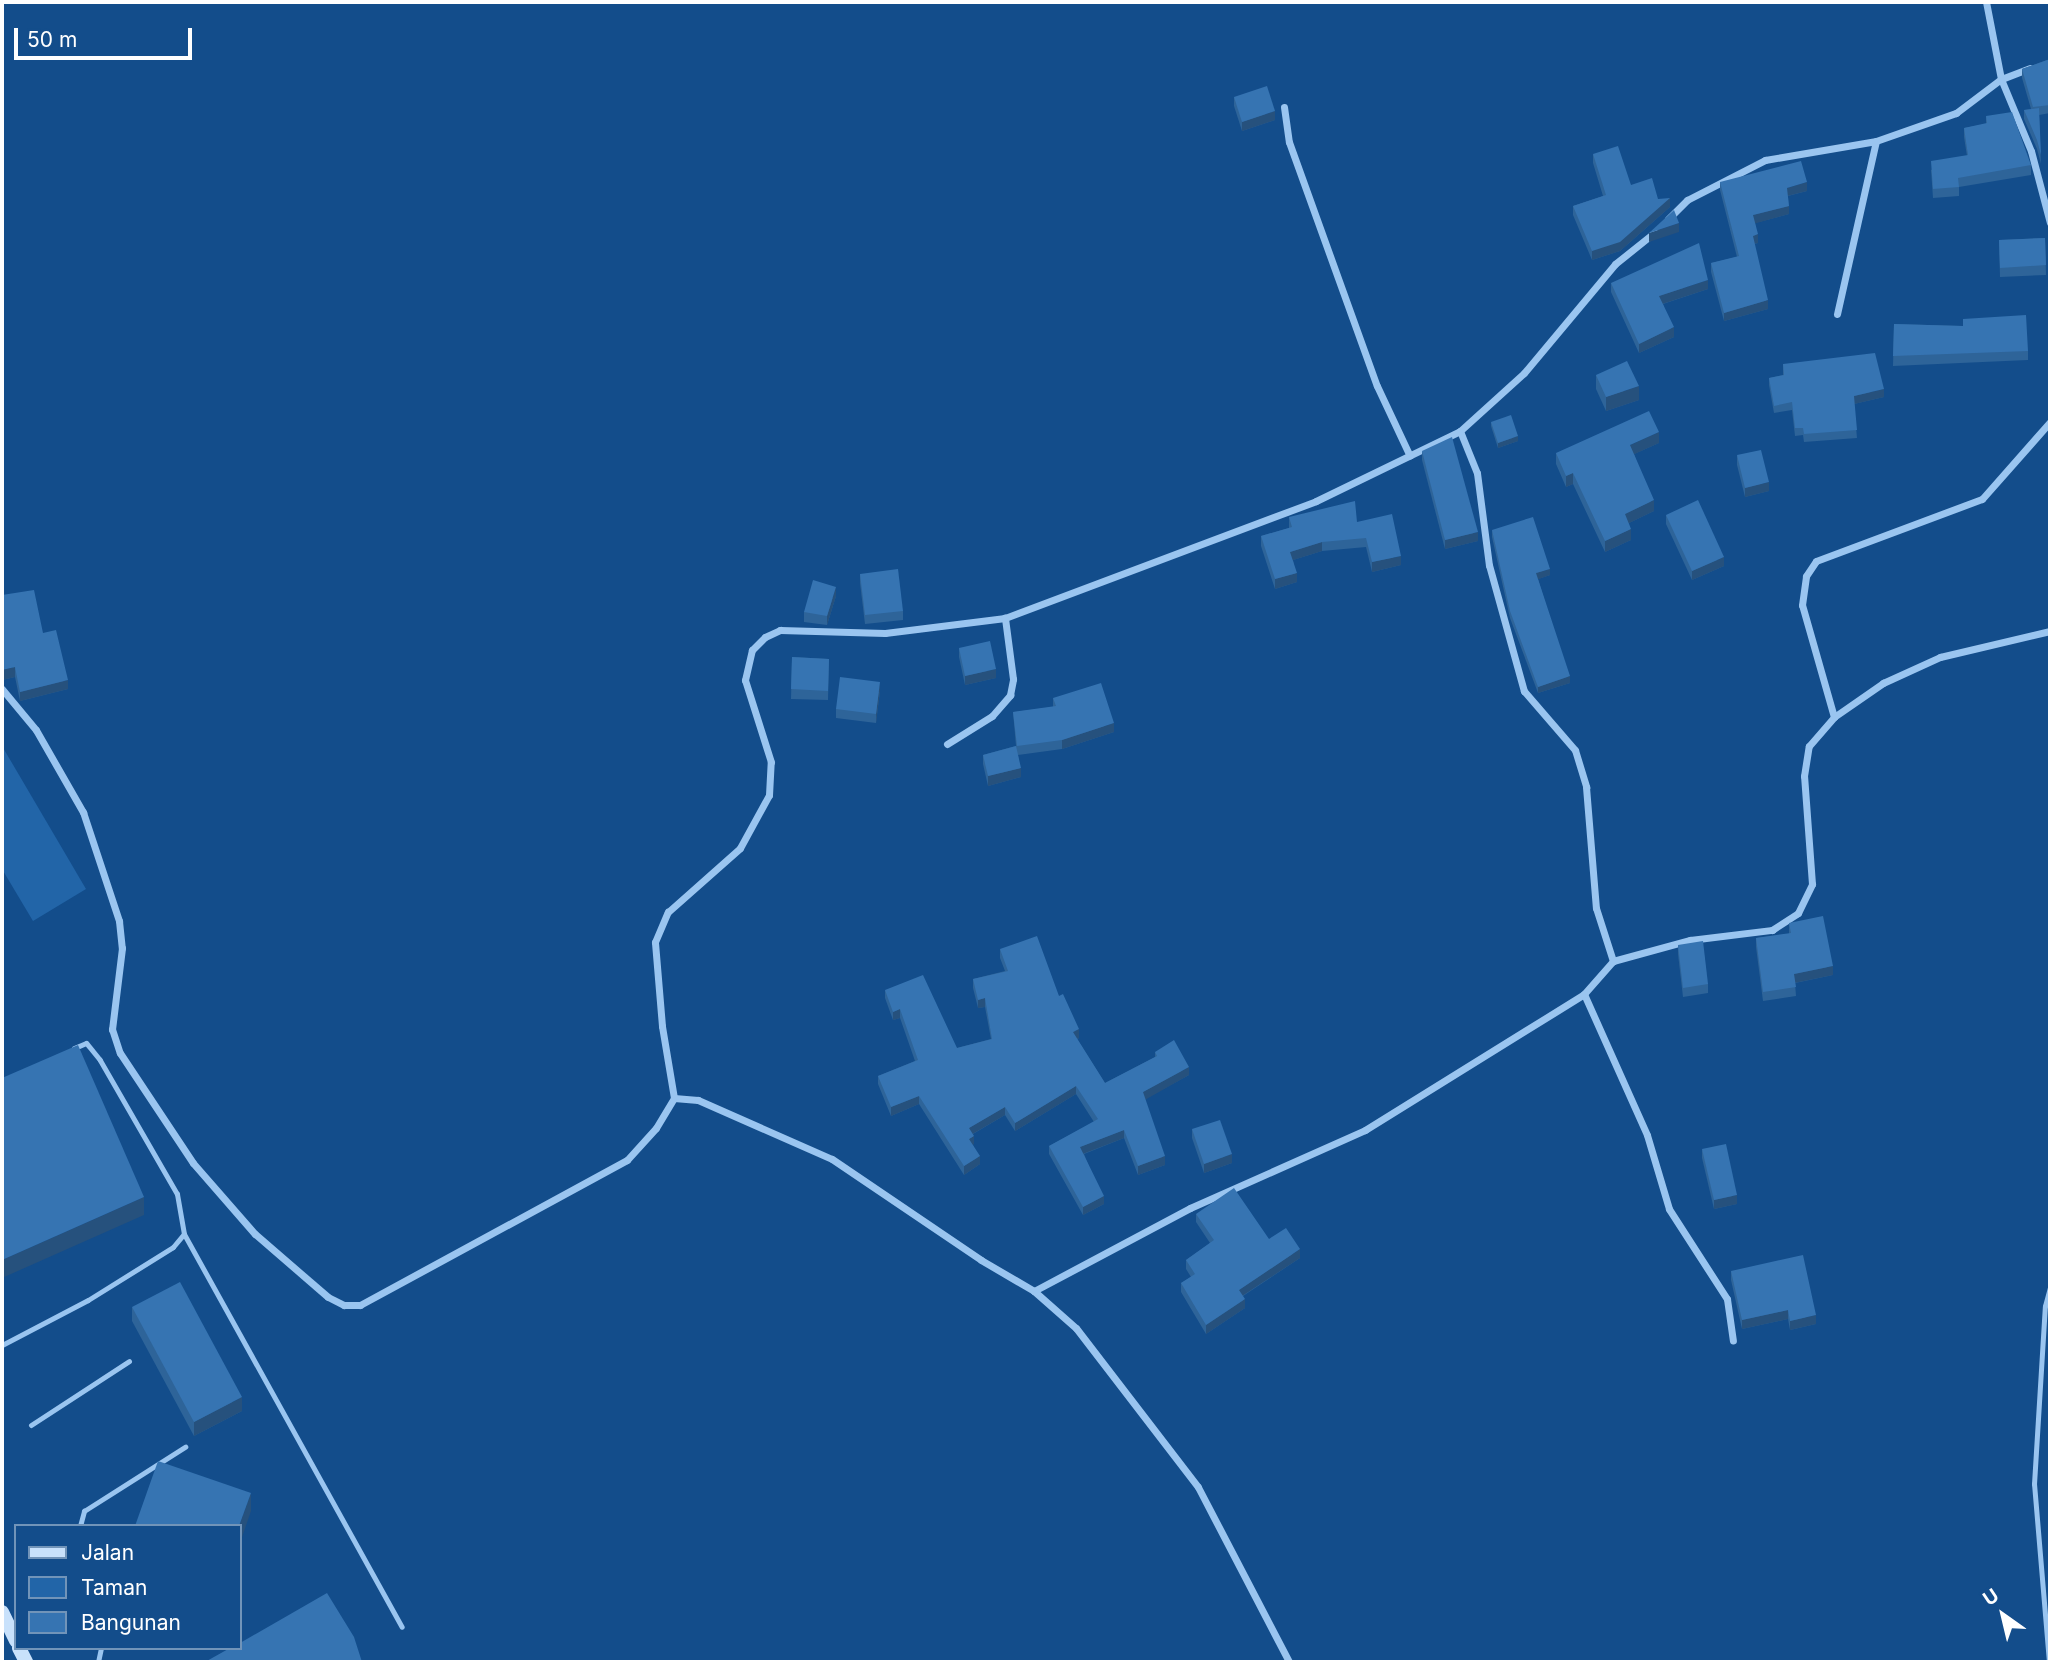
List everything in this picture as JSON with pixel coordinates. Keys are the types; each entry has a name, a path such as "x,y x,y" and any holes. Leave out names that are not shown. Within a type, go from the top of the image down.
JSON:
{"main road":[{"path":"2,1612 14,1637"}],"street":[{"path":"1986,2 2001,79 2031,151 2050,223"},
{"path":"2,689 36,730 83,812 119,921 122,948 112,1029 120,1053 193,1163 255,1234 328,1297 344,1305 360,1305 627,1160 642,1147 674,1098 662,1026 655,942 668,912 740,848 769,795 771,762 744,680 752,650 765,637 780,630 885,633 1005,618 1316,501 1460,430 1524,373 1615,264 1687,200 1765,160 1875,141 1956,113 2001,79 2038,65"},
{"path":"1284,107 1289,142 1377,386 1410,456"},
{"path":"1837,314 1875,141"},
{"path":"1834,717 1802,605 1806,576 1816,561 1982,499 2050,422"},
{"path":"1460,430 1477,472 1489,565 1524,691 1575,751 1586,786 1596,908 1614,961"},
{"path":"947,744 992,716 1010,695 1013,679 1005,618"},
{"path":"1034,1291 1190,1208 1364,1130 1584,994 1614,961 1689,940 1772,930 1798,914 1812,884 1804,776 1809,746 1834,717 1884,683 1940,657 2050,631"},
{"path":"1584,994 1647,1135 1668,1209 1727,1300 1733,1341"},
{"path":"674,1098 698,1100 832,1160 981,1260 1034,1291 1076,1328 1198,1487 1289,1662"}],"lane":[{"path":"62,1054 86,1043 100,1060 177,1194 184,1234 402,1627"},
{"path":"2,1345 88,1300 173,1247 184,1234"},
{"path":"2049,1662 2034,1484 2045,1306 2050,1287"},
{"path":"31,1425 129,1361"},
{"path":"81,1524 84,1511 185,1447"}],"green space":[{"path":"2,746 86,889 33,921 2,869"}],"building":[{"path":"2050,59 2050,105 2033,107 2022,69"},
{"path":"1267,86 1275,111 1242,122 1234,97"},
{"path":"2039,108 2041,155 2024,110"},
{"path":"2012,112 2031,165 1958,178 1959,187 1933,189 1931,161 1968,155 1964,128 1987,123 1986,116"},
{"path":"1618,146 1631,185 1652,178 1658,199 1670,198 1620,242 1592,251 1573,206 1606,195 1593,154"},
{"path":"1801,161 1807,182 1787,188 1789,206 1753,215 1758,234 1753,236 1768,300 1724,313 1711,263 1739,256 1720,182"},
{"path":"1674,210 1679,223 1649,233"},
{"path":"2045,238 2046,265 2000,268 1999,240"},
{"path":"1699,243 1708,280 1659,296 1674,327 1639,344 1611,283"},
{"path":"2026,315 2028,351 1893,356 1894,324 1963,326 1963,319"},
{"path":"1875,353 1884,389 1854,396 1857,430 1804,434 1803,428 1795,428 1792,402 1774,406 1769,378 1784,375 1783,364"},
{"path":"1627,361 1639,386 1606,397 1596,375"},
{"path":"1649,411 1659,432 1630,445 1654,500 1625,514 1631,529 1605,541 1573,473 1566,476 1556,453"},
{"path":"1511,415 1518,436 1498,443 1491,422"},
{"path":"1452,437 1478,532 1445,540 1422,451"},
{"path":"1761,450 1769,482 1745,488 1737,455"},
{"path":"1698,500 1724,557 1692,571 1666,515"},
{"path":"1355,501 1357,522 1392,514 1401,556 1372,562 1366,538 1322,542 1290,552 1297,573 1275,579 1261,536 1292,527 1289,517"},
{"path":"1533,517 1550,569 1536,573 1570,676 1538,687 1510,611 1492,530"},
{"path":"898,569 903,611 865,615 860,574"},
{"path":"813,580 836,587 827,616 804,612"},
{"path":"34,590 43,633 56,630 68,680 20,692 15,667 2,670 2,595"},
{"path":"990,641 996,669 965,676 959,648"},
{"path":"792,657 829,659 828,691 791,689"},
{"path":"840,677 880,682 876,714 836,709"},
{"path":"1101,683 1114,723 1062,740 1017,746 1013,712 1056,706 1053,698"},
{"path":"1016,746 1021,768 988,776 983,755"},
{"path":"1823,916 1833,966 1794,974 1796,987 1763,992 1756,938 1791,933 1789,923"},
{"path":"1037,936 1059,996 1063,994 1079,1029 1073,1032 1105,1083 1157,1056 1155,1052 1174,1040 1189,1067 1143,1092 1165,1156 1138,1166 1124,1130 1080,1147 1104,1196 1083,1207 1049,1146 1098,1119 1076,1086 1015,1123 1005,1107 969,1128 974,1136 969,1139 980,1156 964,1166 919,1096 891,1107 878,1076 918,1060 900,1009 893,1012 885,990 923,975 957,1048 992,1039 985,998 978,1000 973,979 1008,971 1000,949"},
{"path":"1703,941 1708,984 1683,988 1678,945"},
{"path":"78,1045 144,1197 2,1260 2,1078"},
{"path":"1220,1120 1232,1154 1204,1164 1192,1129"},
{"path":"1726,1144 1737,1195 1714,1200 1702,1149"},
{"path":"1234,1188 1269,1239 1286,1228 1300,1249 1239,1290 1245,1299 1206,1325 1181,1283 1195,1274 1186,1260 1214,1240 1196,1214"},
{"path":"1803,1255 1816,1315 1790,1321 1788,1310 1742,1320 1731,1271"},
{"path":"180,1282 242,1397 194,1422 132,1307"},
{"path":"158,1461 251,1493 240,1524 136,1524"},
{"path":"327,1593 354,1637 362,1662 205,1662 226,1650 242,1650 242,1642"}]}
